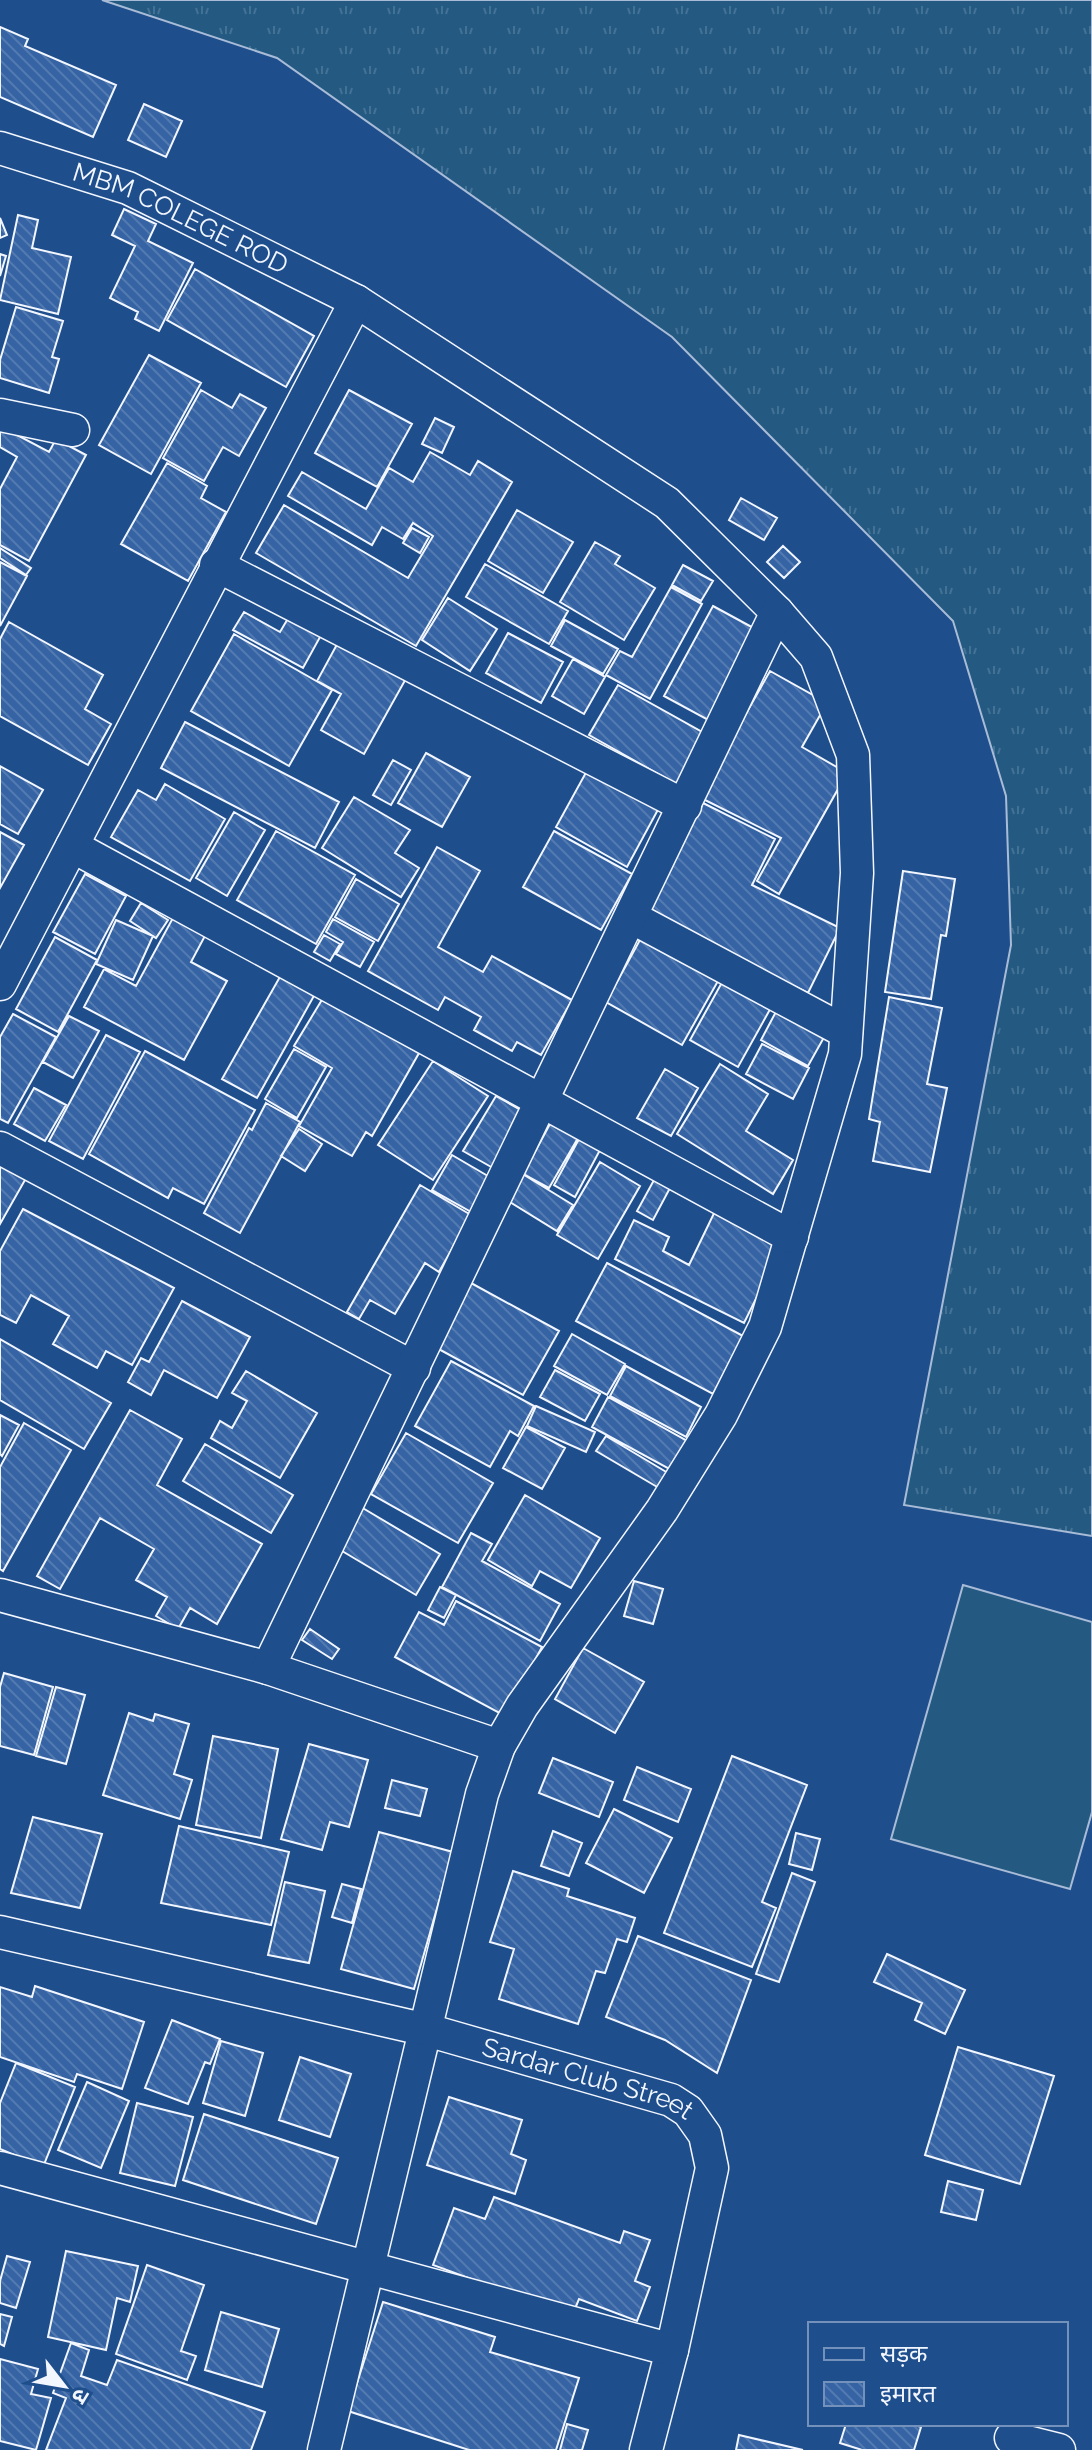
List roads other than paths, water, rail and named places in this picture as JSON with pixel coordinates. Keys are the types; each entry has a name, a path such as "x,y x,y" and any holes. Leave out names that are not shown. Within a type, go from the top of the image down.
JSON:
{"street":[{"name":"MBM COLEGE ROD","path":"0,148 128,188 356,301 667,503 777,612 816,657 853,755 857,873 845,1054 765,1327 721,1415 662,1510 522,1706 499,1746 482,1794 370,2270 324,2450"},
{"path":"0,984 356,301"},
{"path":"0,415 73,430"},
{"path":"216,565 685,806"},
{"path":"268,1668 633,918 777,612"},
{"path":"72,846 541,1104 792,1237"},
{"path":"633,918 846,1032"},
{"path":"0,1148 414,1368"},
{"path":"0,1595 268,1668 499,1746"},
{"name":"Sardar Club Street","path":"0,1932 427,2030 671,2100 688,2111 705,2135 712,2168 672,2350"},
{"path":"0,2168 672,2350 646,2450"},
{"path":"1011,2438 1059,2450"}]}
